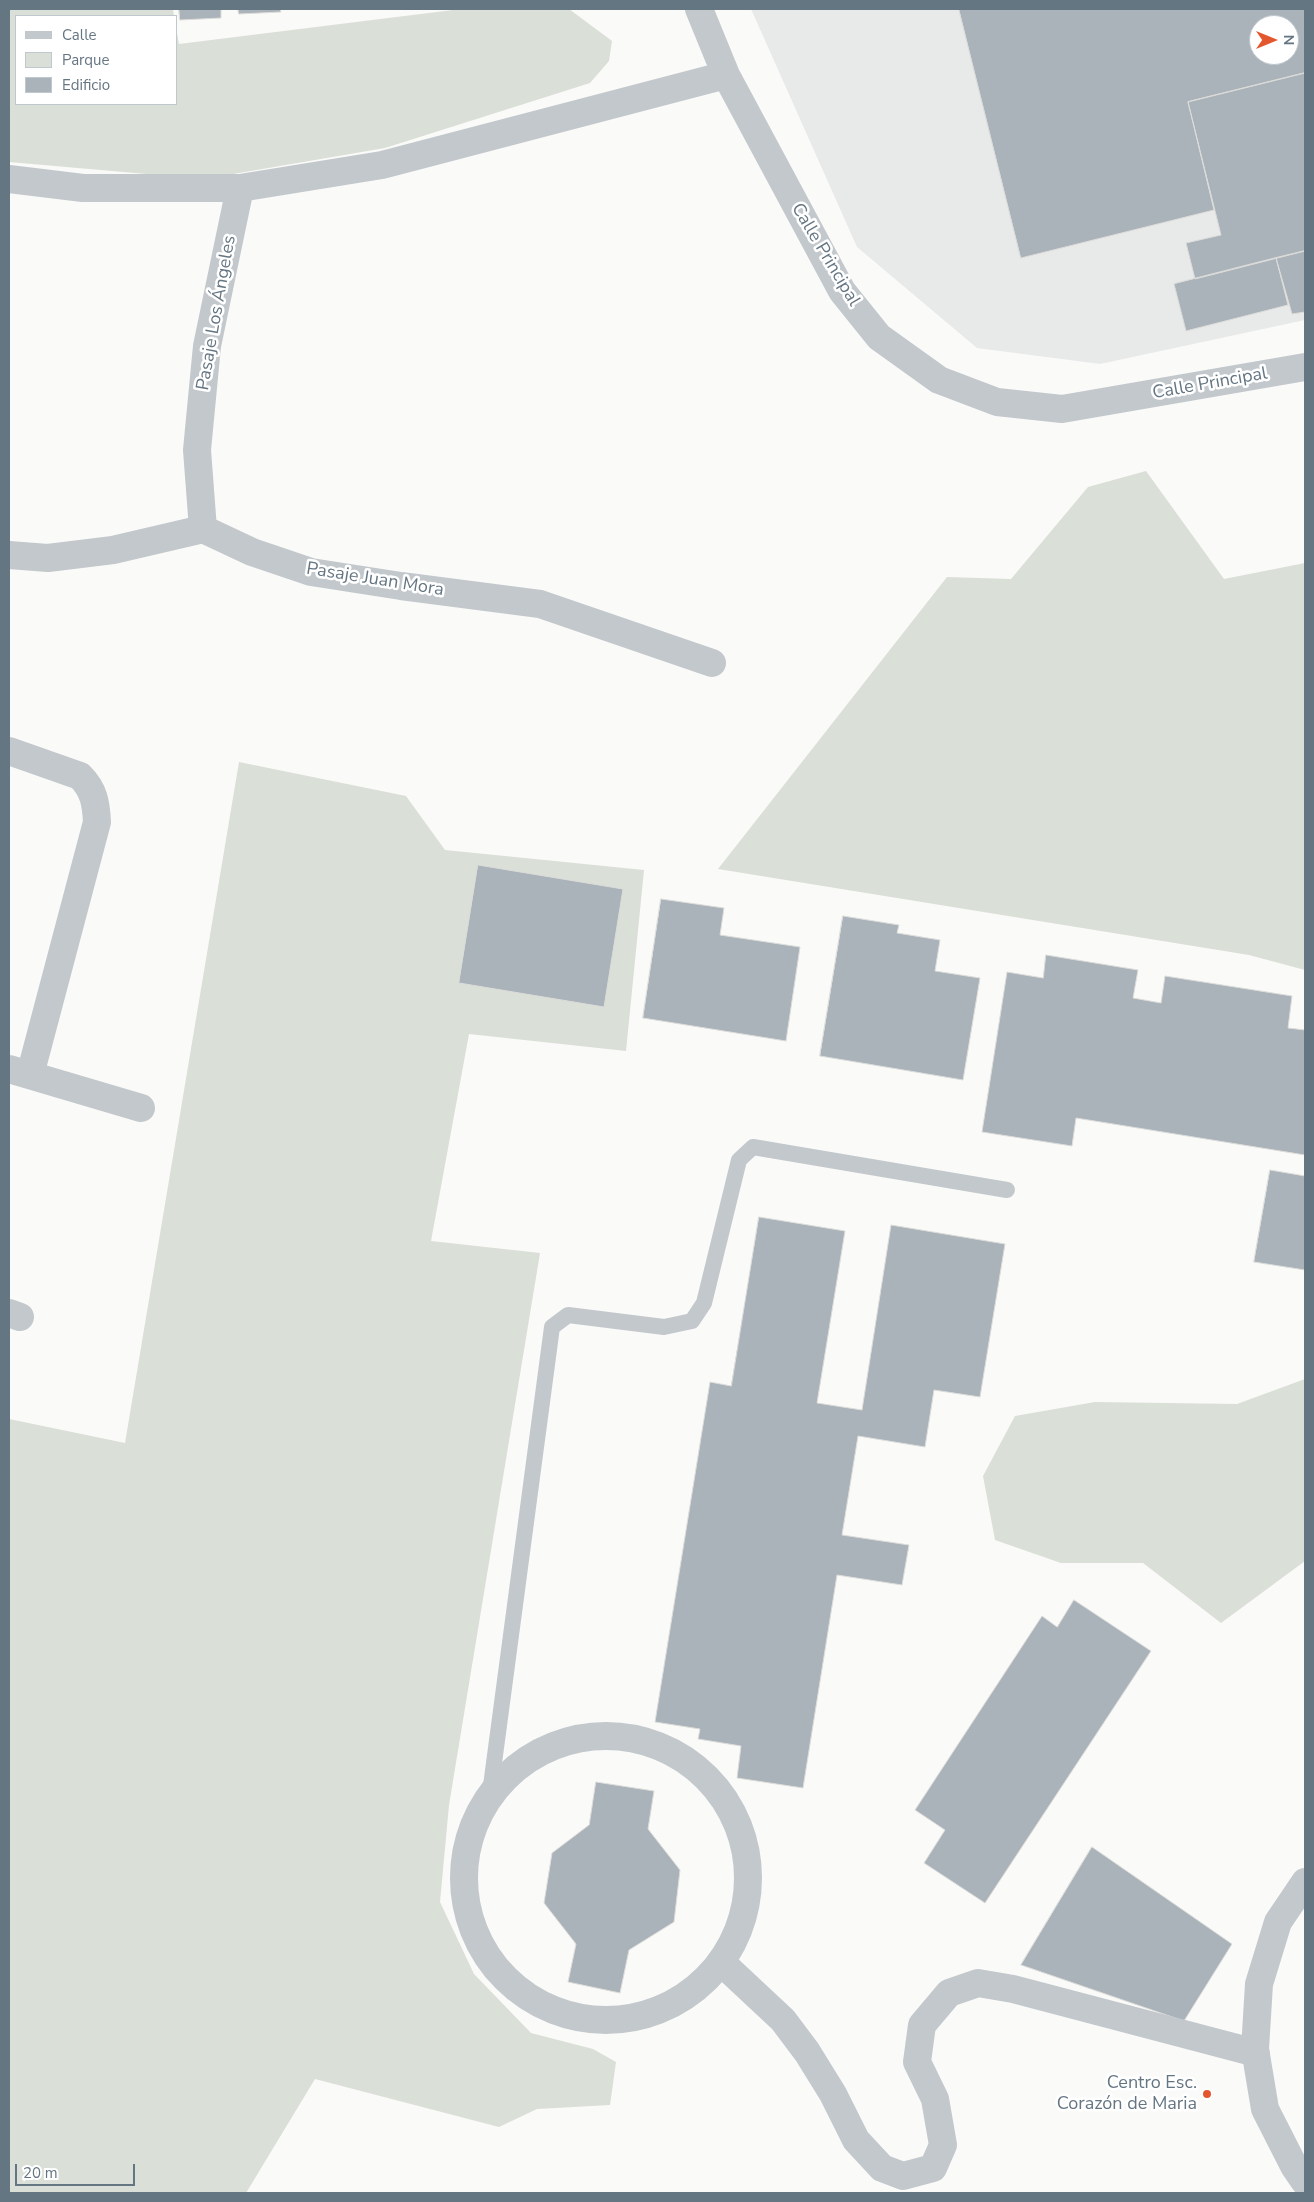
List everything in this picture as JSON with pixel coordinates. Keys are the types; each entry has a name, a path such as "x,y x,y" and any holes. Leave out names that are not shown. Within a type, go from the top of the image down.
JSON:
{"street":[{"name":"Calle Principal","path":"699,9 726,76 842,291 879,337 939,380 996,402 1062,409 1305,367"},
{"path":"9,179 83,188 240,188 382,165 726,76"},
{"name":"Pasaje Los Ángeles","path":"203,529 197,450 207,346 240,188"},
{"path":"9,555 48,558 113,550 203,529"},
{"name":"Pasaje Juan Mora","path":"203,529 252,552 311,572 400,586 540,604 712,663"},
{"path":"9,751 80,776 88,784 96,801 98,822 19,1072 141,1108"},
{"path":"584,1735 640,1737 690,1761 728,1802 748,1856 745,1912 722,1963 680,2001 628,2021 572,2018 520,1994 483,1953 464,1900 466,1844 490,1793 531,1754 584,1735"},
{"path":"1305,1882 1278,1922 1259,1984 1256,2053 1265,2109 1294,2166 1305,2182"},
{"path":"722,1963 784,2020 807,2052 833,2094 856,2140 882,2168 905,2184 933,2168 943,2145 935,2099 917,2062 922,2025 949,1993 978,1984 1012,1989 1256,2053"}],"lane":[{"path":"490,1793 552,1327 568,1315 664,1327 692,1321 704,1303 740,1160 754,1147 1006,1190"}],"shaded area":[{"path":"751,9 1305,9 1305,320 1100,364 977,348 857,247"}],"green space":[{"path":"9,9 173,9 174,15 15,15 15,105 178,105 178,39 179,44 461,9 569,9 612,41 609,61 590,83 385,148 204,179 9,162"},
{"path":"1146,471 1224,579 1305,563 1305,970 1249,955 718,869 947,577 1011,579 1088,487"},
{"path":"239,762 406,796 445,850 644,870 626,1051 469,1034 431,1241 540,1253 449,1805 440,1902 474,1974 531,2033 593,2049 616,2062 610,2105 537,2109 499,2127 315,2079 246,2193 9,2193 9,1419 125,1443"},
{"path":"1305,1379 1305,1561 1221,1623 1143,1563 1061,1563 995,1540 983,1476 1015,1416 1095,1402 1237,1404"}],"building":[{"path":"179,9 221,9 221,18 180,20"},
{"path":"238,9 280,9 281,12 239,14"},
{"path":"959,9 1305,9 1305,73 1188,102 1214,210 1021,258"},
{"path":"1305,73 1305,251 1195,279 1186,243 1221,235 1188,102"},
{"path":"1305,251 1305,312 1292,314 1276,258"},
{"path":"1276,258 1288,305 1186,331 1174,284"},
{"path":"478,865 623,889 604,1007 459,983"},
{"path":"661,899 724,908 720,935 800,947 786,1041 643,1018"},
{"path":"843,916 899,925 897,933 940,940 935,971 980,978 963,1080 820,1056"},
{"path":"1046,955 1138,970 1133,998 1161,1003 1165,976 1292,996 1288,1028 1305,1030 1305,1155 1076,1118 1072,1146 982,1132 1007,972 1043,978"},
{"path":"1270,1170 1305,1176 1305,1270 1254,1262"},
{"path":"759,1217 845,1231 817,1403 862,1410 891,1225 1005,1244 980,1397 934,1390 925,1447 858,1436 842,1535 909,1545 902,1585 837,1575 803,1788 737,1778 741,1746 698,1739 700,1729 655,1722 710,1382 731,1386"},
{"path":"1074,1600 1151,1651 985,1903 924,1863 945,1830 915,1810 1042,1616 1057,1627"},
{"path":"596,1782 654,1791 648,1829 680,1870 674,1922 629,1950 620,1993 568,1982 576,1944 544,1903 552,1853 589,1825"},
{"path":"1092,1847 1232,1944 1184,2021 1021,1965"}],"place":[{"name":"Centro Esc. Corazón de Maria","path":"1207,2094"}]}
